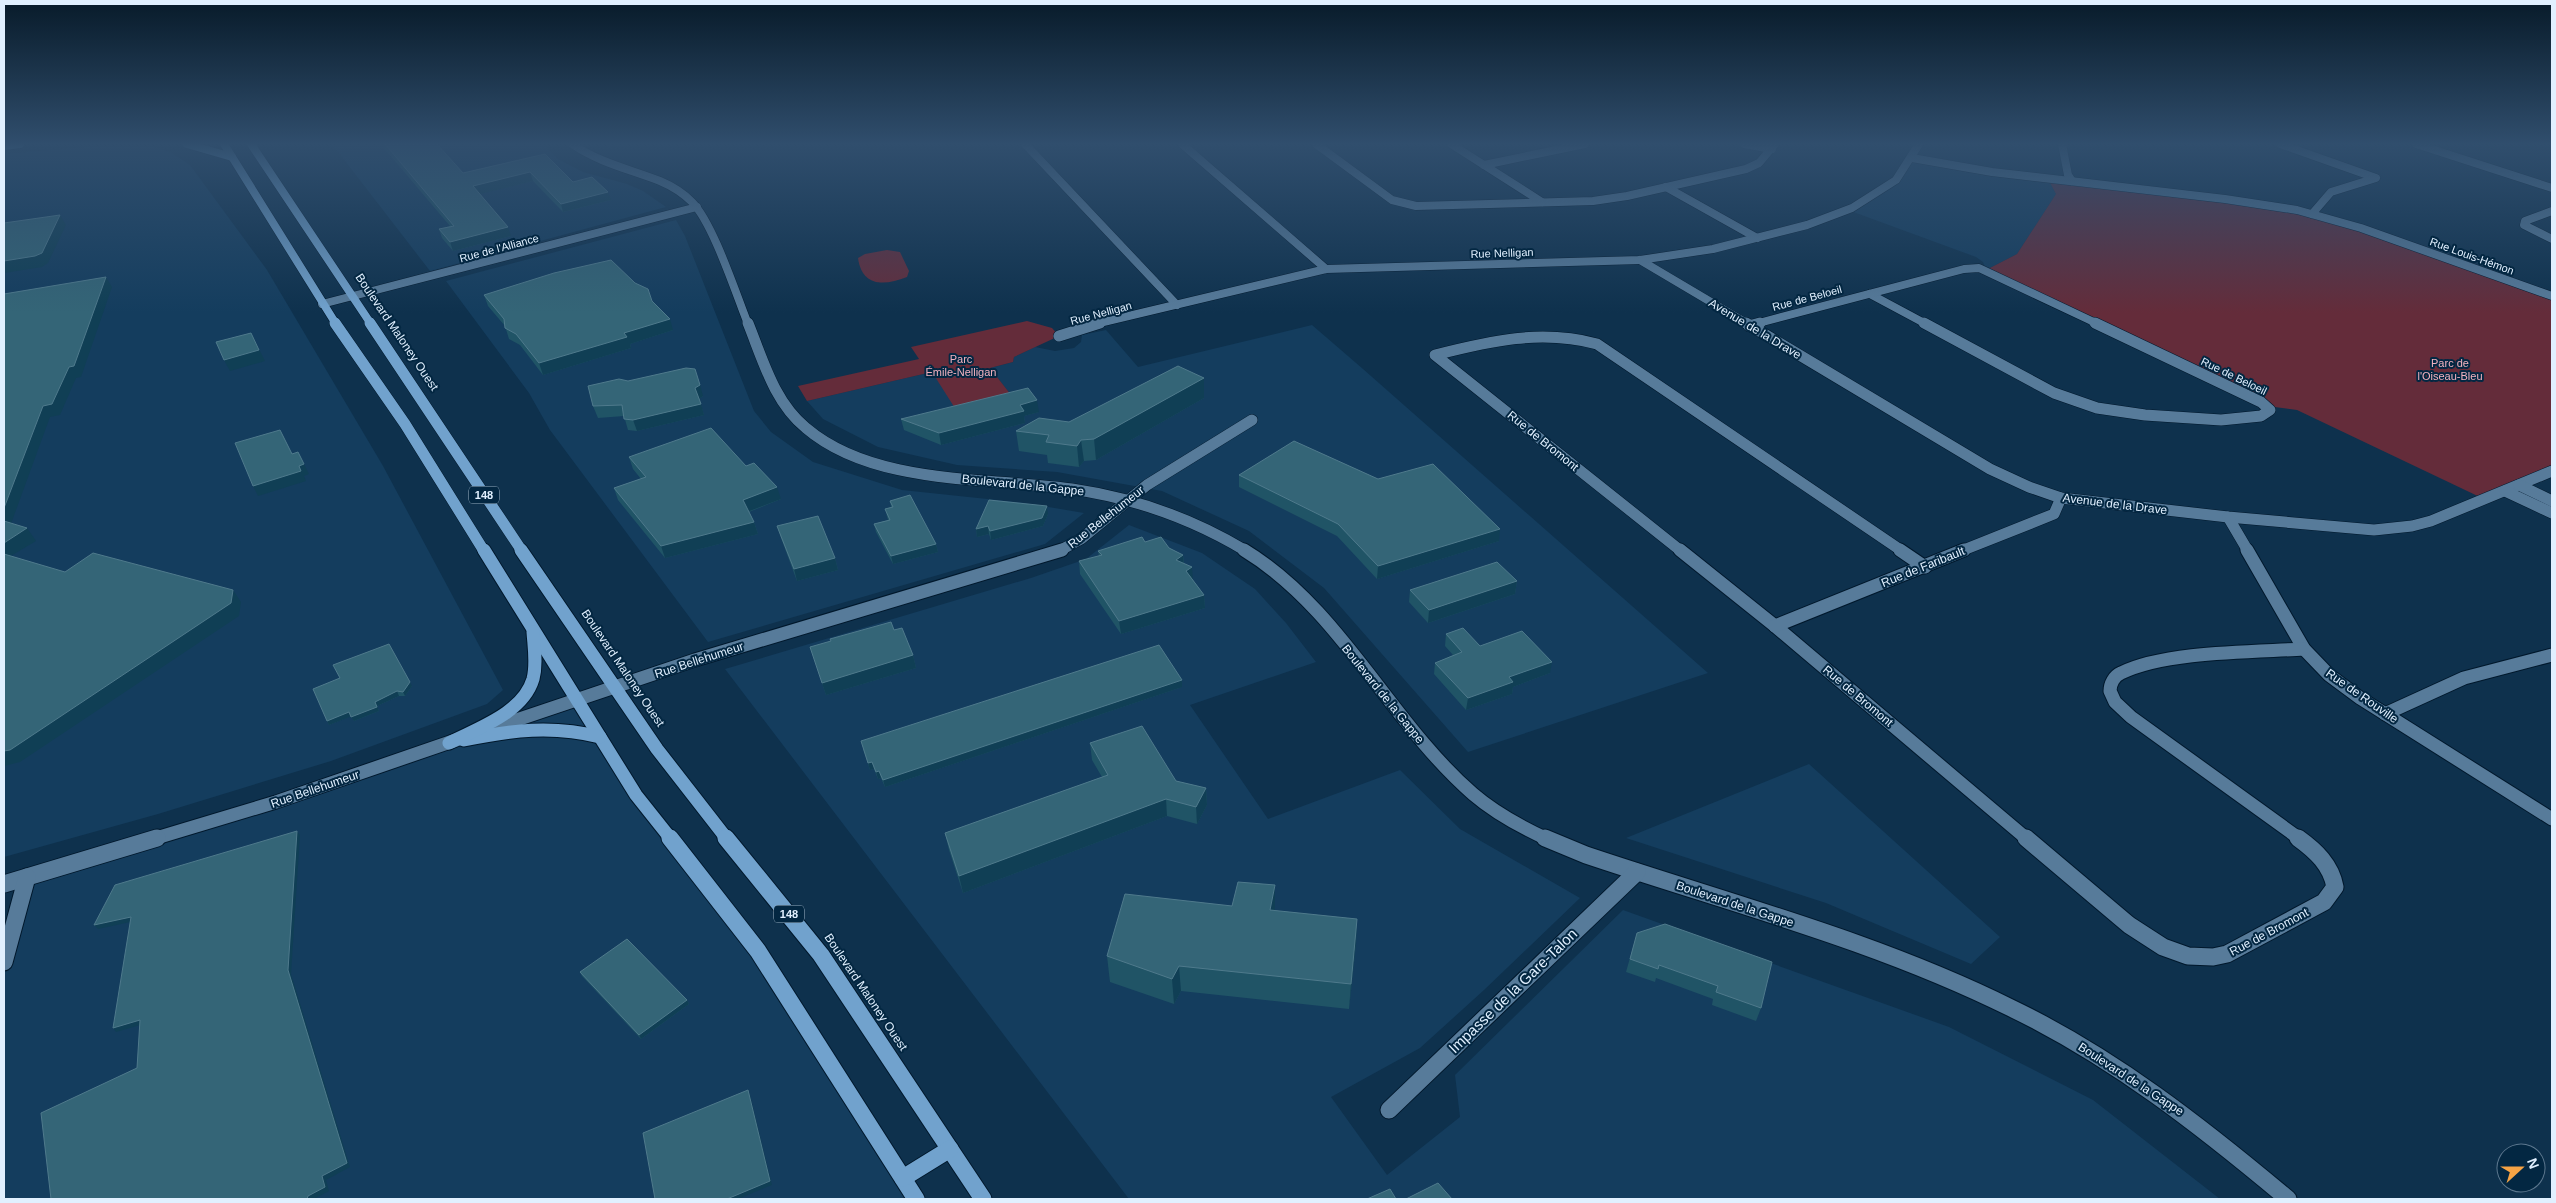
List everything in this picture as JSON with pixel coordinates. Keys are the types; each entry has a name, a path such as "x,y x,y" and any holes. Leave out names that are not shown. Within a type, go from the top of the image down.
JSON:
{"main road":[{"name":"148","path":"258,200 323,307 405,424 636,795 758,951 916,1199"},
{"name":"Boulevard Maloney Ouest","path":"288,200 513,539 615,688 699,805 821,955 983,1199"},
{"path":"449,743 509,710 529,691 535,666 533,629"},
{"path":"449,743 500,732 544,727 573,729 600,737"},
{"path":"903,1178 950,1149"}],"street":[{"name":"Boulevard de la Gappe","path":"691,200 697,207 780,400 791,416 819,438 869,460 918,473 1055,486 1127,500 1178,517 1220,535 1279,574 1311,605 1423,744 1474,794 1520,826 1560,845 1884,955 2011,1008 2107,1060 2156,1093 2223,1143 2288,1199"},
{"path":"1078,200 1177,305"},
{"path":"1247,200 1326,269"},
{"path":"1392,200 1403,204 1542,203 1602,200"},
{"path":"1538,200 1542,203"},
{"path":"1689,200 1757,238"},
{"name":"Rue Nelligan","path":"1059,336 1084,327 1326,269 1640,260 1685,254 1757,238 1824,220 1852,208 1864,200"},
{"name":"Rue Louis-Hémon","path":"2235,200 2312,214 2369,231 2552,296"},
{"path":"2312,214 2324,200"},
{"name":"Rue de l'Alliance","path":"323,307 353,298 400,289 422,280 697,207"},
{"path":"2552,211 2524,222 2524,225 2536,233 2552,239"},
{"name":"Avenue de la Drave","path":"1640,260 1990,469 2029,487 2061,498 2228,518 2350,528 2394,529 2431,521 2552,471"},
{"name":"Rue de Beloeil","path":"1749,326 1964,269 1986,270 2262,402 2270,410 2264,415 2245,419 2213,420 2129,414 2088,405 2054,393 1870,294"},
{"name":"Rue de Bromont","path":"1925,567 1596,344 1568,336 1538,336 1501,339 1435,355 1775,626 2129,925 2164,948 2199,958 2214,958 2228,954 2324,902 2335,887 2334,876 2328,865 2304,842 2125,712 2110,696 2109,687 2113,679 2120,673 2178,658 2304,649"},
{"name":"Rue Bellehumeur","path":"4,884 250,810 695,660 1061,551 1081,540 1147,485 1252,420"},
{"path":"2519,485 2552,501"},
{"path":"2505,491 2552,513"},
{"name":"Rue de Faribault","path":"1775,626 2054,514 2061,498"},
{"name":"Rue de Rouville","path":"2228,518 2304,649 2344,687 2552,819"},
{"path":"2385,714 2464,678 2552,655"},
{"name":"Impasse de la Gare-Talon","path":"1390,1110 1637,872"},
{"path":"4,962 27,877"}],"shaded area":[{"path":"4,200 216,200 267,270 383,466 503,690 487,704 331,761 158,814 4,857"},
{"path":"375,200 656,200 666,207 430,271"},
{"path":"1865,200 2052,200 2017,254 1986,270 1983,262 1976,257 1848,210"},
{"path":"676,220 685,236 754,411 771,432 813,462 902,490 1025,503 1084,513 1045,544 708,642 550,430 529,393 446,281"},
{"path":"1312,325 1708,673 1468,752 1324,588 1249,531 1162,491 1057,472 957,465 878,447 823,419 807,401 932,372 1014,399 990,368 1013,362 1014,357 1035,347 1055,351 1074,348 1081,342 1082,335 1106,330 1138,367"},
{"path":"1129,525 1202,553 1255,589 1286,623 1316,662 1190,705 1268,819 1400,770 1460,829 1580,898 1420,1048 1331,1097 1387,1175 1460,1117 1455,1075 1623,910 1949,1027 2093,1100 2220,1199 1129,1199 725,669 1031,578 1086,559"},
{"path":"577,700 705,881 916,1199 4,1199 4,962 27,877"},
{"path":"1809,764 2000,937 1971,964 1826,903 1626,838"}],"green space":[{"name":"Parc de l'Oiseau-Bleu","path":"2052,200 2218,200 2297,210 2552,296 2552,471 2484,499 2297,410 2267,406 1986,270 2017,254"},
{"path":"887,250 900,252 909,271 907,277 890,282 875,282 864,274 860,268 858,258 865,254"},
{"name":"Parc Émile-Nelligan","path":"1027,321 1052,328 1059,336 1014,357 1013,362 990,368 1015,400 958,413 932,372 807,401 798,386 919,359 911,347"}],"building":[{"path":"432,200 485,200 508,227 450,242 439,229 454,226"},
{"path":"557,200 576,200 561,204"},
{"path":"60,215 42,253 4,261 4,223"},
{"path":"611,260 635,283 648,289 652,301 670,319 624,333 627,337 539,363 516,334 505,328 504,319 484,295 554,273"},
{"path":"106,277 74,366 69,367 52,404 43,406 4,508 4,294"},
{"path":"251,333 259,350 224,360 216,342"},
{"path":"1178,366 1204,378 1094,439 1081,440 1077,446 1046,442 1049,435 1016,431 1039,418 1069,422"},
{"path":"686,368 695,369 700,385 695,388 701,404 633,420 624,419 622,405 593,406 588,386 619,379 628,381"},
{"path":"1028,388 1037,400 1020,405 1024,411 939,433 901,419"},
{"path":"711,428 746,466 754,463 777,487 743,500 754,522 661,546 614,488 646,477 629,457"},
{"path":"280,430 292,454 298,452 304,464 299,466 301,471 253,486 235,443"},
{"path":"1294,441 1378,479 1433,464 1500,529 1378,566 1338,524 1239,475"},
{"path":"910,495 936,544 891,556 874,524 890,520 885,509 893,507 890,501"},
{"path":"989,500 1047,506 1042,518 990,531 988,526 976,529"},
{"path":"818,516 835,558 794,569 777,526"},
{"path":"4,521 27,528 4,543"},
{"path":"1142,537 1145,542 1161,537 1169,548 1183,555 1176,560 1192,567 1186,571 1204,595 1119,621 1079,561 1102,555 1098,551"},
{"path":"93,553 233,590 231,603 10,750 4,751 4,554 65,572"},
{"path":"1497,562 1517,581 1429,610 1410,590"},
{"path":"891,622 894,630 902,628 913,655 822,683 810,647 831,641 830,639"},
{"path":"1463,628 1480,646 1522,631 1552,662 1509,677 1513,682 1468,698 1435,663 1462,652 1446,634"},
{"path":"389,644 410,682 403,692 397,691 375,702 377,707 351,717 349,712 327,721 313,689 340,678 333,665"},
{"path":"1159,645 1182,680 883,780 879,771 876,772 872,762 868,763 861,741"},
{"path":"1142,726 1176,781 1206,788 1196,807 1166,799 959,876 945,833 1108,775 1090,743"},
{"path":"297,831 288,970 347,1163 322,1176 325,1187 308,1196 307,1199 51,1199 41,1113 137,1068 140,1020 113,1028 131,917 94,925 115,885"},
{"path":"1238,882 1275,885 1270,910 1357,919 1351,984 1179,966 1172,979 1107,956 1125,894 1232,906"},
{"path":"1665,924 1772,962 1761,1008 1716,992 1718,986 1659,965 1658,969 1630,959 1637,933"},
{"path":"627,939 687,1000 639,1035 580,972"},
{"path":"748,1090 770,1181 727,1199 655,1199 643,1133"},
{"path":"1438,1183 1452,1199 1406,1199"},
{"path":"1390,1189 1396,1199 1367,1199"}]}
